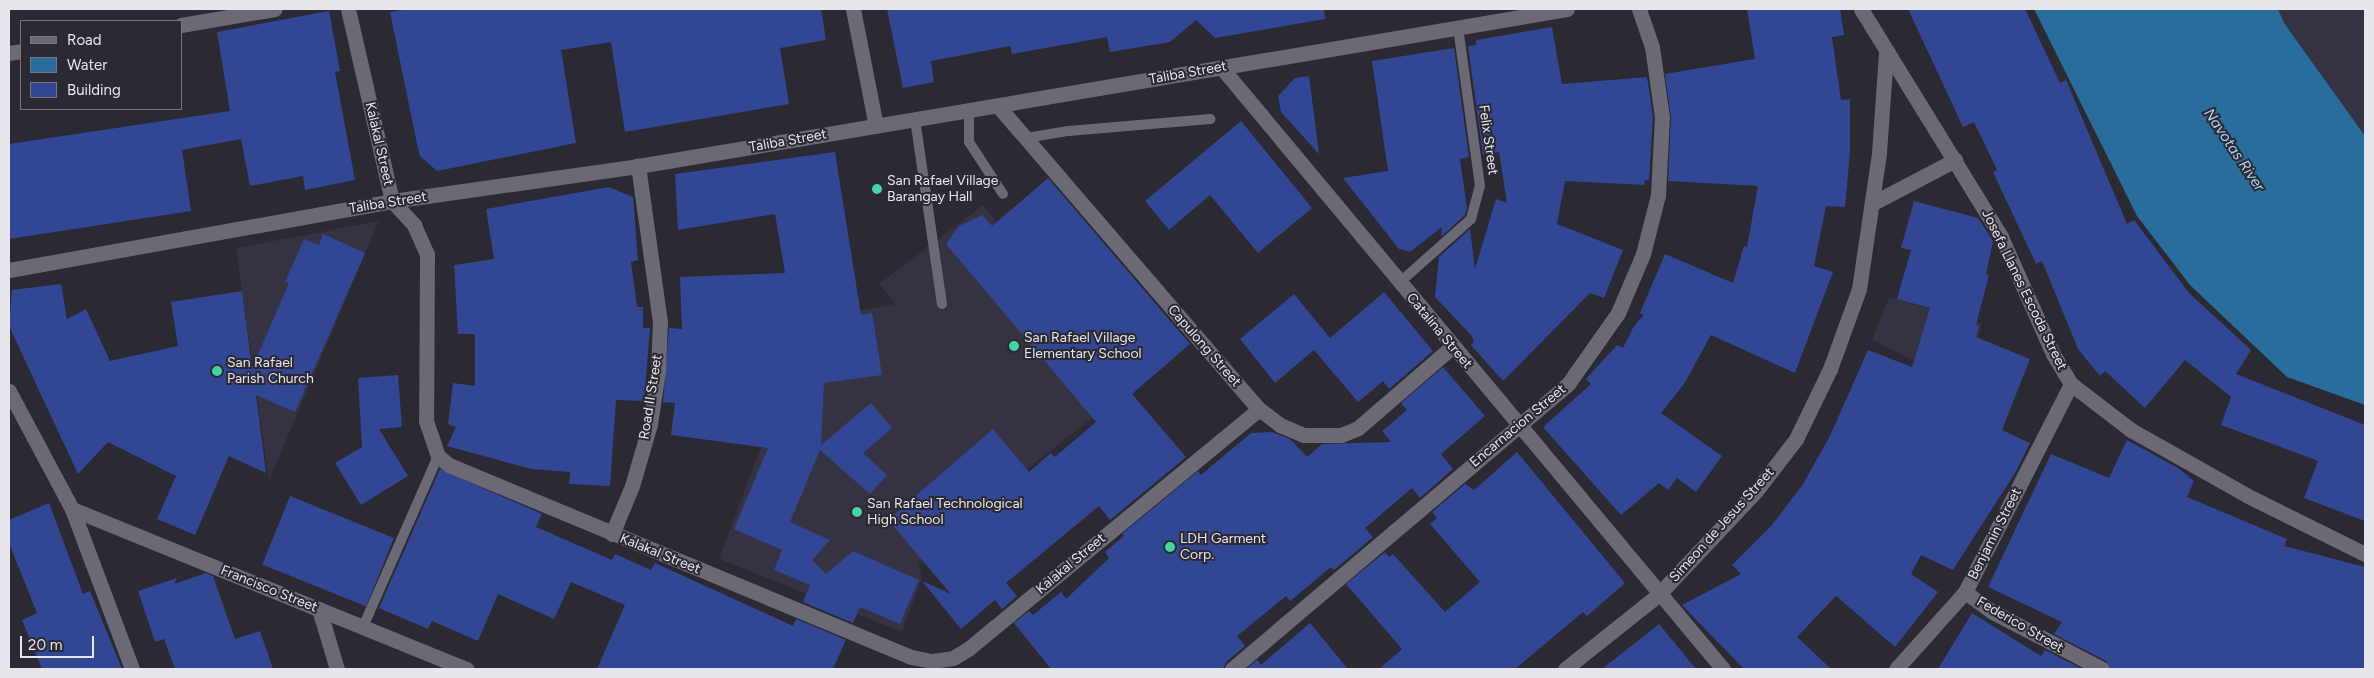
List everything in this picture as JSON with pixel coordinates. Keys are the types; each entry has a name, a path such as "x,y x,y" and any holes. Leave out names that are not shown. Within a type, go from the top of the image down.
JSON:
{"street":[{"path":"182,24 275,9"},
{"name":"Kalakal Street","path":"348,9 392,201 414,225 427,254 426,421 438,456 449,465 911,663 953,658 968,649 1259,408"},
{"path":"853,9 876,126"},
{"name":"Taliba Street","path":"9,270 392,201 638,166 1568,9"},
{"name":"Encarnacion Street","path":"1232,669 1568,384 1618,313 1643,254 1658,195 1662,117 1652,47 1639,9"},
{"name":"Josefa Llanes Escoda Street","path":"1861,9 1886,53 1955,160 2001,237 2053,354 2070,384 2140,435 2248,496 2365,554"},
{"name":"Simeon de Jesus Street","path":"1565,669 1658,595 1756,491 1796,439 1830,368 1859,288 1873,203 1886,53"},
{"name":"Catalina Street","path":"1221,68 1658,595 1723,669"},
{"name":"Capulong Street","path":"998,106 1259,408 1280,425 1304,436 1341,436 1358,428 1452,347"},
{"path":"1873,203 1955,160"},
{"name":"Road II Street","path":"612,534 635,477 650,424 658,371 660,322 638,166"},
{"name":"Benjamin Street","path":"1896,669 1965,592 2070,384"},
{"path":"9,391 72,509 132,669"},
{"name":"Francisco Street","path":"72,509 467,669"},
{"name":"Federico Street","path":"1965,592 1993,612 2102,669"},
{"path":"319,609 337,669"}],"lane":[{"name":"Felix Street","path":"1399,283 1471,219 1480,186 1458,27"},
{"path":"969,111 969,142 1003,194"},
{"path":"1026,138 1068,131 1210,119"},
{"path":"915,120 942,304"},
{"path":"364,627 438,456"}],"shaded area":[{"path":"2278,9 2365,9 2365,136 2284,23"},
{"name":"San Rafael Technological High School","path":"983,205 1132,387 1032,465 919,563 922,578 902,632 719,559 761,447 775,325 895,304 879,284"},
{"path":"379,221 269,481 236,248"},
{"path":"1889,297 1982,324 1962,384 1872,340"}],"water":[{"name":"Navotas River","path":"2034,9 2278,9 2284,23 2365,136 2365,405 2287,377 2190,285 2137,216"}],"building":[{"path":"407,9 821,9 826,40 780,48 789,104 625,132 611,42 561,50 576,143 437,171 420,156 390,12"},
{"path":"887,9 1324,9 1325,19 1215,38 1196,20 1170,42 1110,52 1107,37 1012,54 1010,46 931,61 934,82 903,88"},
{"path":"1747,9 1840,9 1844,35 1832,37 1841,100 1850,99 1850,152 1845,207 1826,206 1814,266 1833,272 1795,373 1711,335 1684,384 1661,413 1722,456 1696,492 1677,478 1668,490 1659,483 1621,515 1543,427 1591,384 1586,379 1617,345 1623,348 1634,326 1644,315 1640,313 1665,254 1733,283 1744,246 1747,247 1758,186 1668,181 1671,117 1665,74 1755,59"},
{"path":"1908,9 2025,9 2060,83 2066,80 2127,224 2134,220 2189,293 2251,350 2236,374 2365,425 2365,521 2304,498 2318,461 2221,425 2231,397 2185,360 2145,408 2105,371 2100,376 2078,349 2042,261 2036,264 1993,172 1997,170 1974,122 1963,127"},
{"path":"329,11 340,71 335,72 355,180 305,190 303,176 250,186 241,139 182,150 191,211 9,239 9,144 230,111 217,32"},
{"path":"1552,27 1562,84 1647,77 1653,117 1649,180 1644,180 1645,185 1565,181 1557,224 1623,250 1604,298 1590,293 1503,381 1471,345 1474,342 1472,336 1435,297 1439,257 1470,229 1475,269 1496,199 1507,203 1499,152 1483,155 1468,46 1476,45 1476,40"},
{"path":"1454,48 1469,157 1460,159 1467,208 1465,215 1441,237 1442,227 1410,252 1399,249 1343,178 1388,171 1372,61"},
{"path":"1309,76 1319,154 1281,112 1278,96 1295,78"},
{"path":"1241,121 1312,208 1258,253 1210,195 1169,230 1145,201"},
{"path":"835,152 861,315 872,313 882,375 824,383 821,445 871,403 892,428 863,453 887,475 870,494 820,450 790,522 830,540 812,560 826,574 853,551 919,580 900,624 860,607 853,623 803,602 810,585 774,570 782,550 734,529 768,448 671,435 675,403 663,402 669,328 682,329 680,277 785,273 775,214 678,230 675,174"},
{"path":"1048,178 1190,344 1132,394 1186,457 1110,520 1099,506 1006,583 1017,596 1002,609 995,600 961,629 922,581 951,594 888,520 993,429 1029,472 1051,453 1055,457 1096,422 946,244 959,226 982,215 992,226"},
{"path":"609,187 633,197 638,260 631,262 637,307 643,307 643,328 650,328 644,401 616,400 610,486 569,484 570,472 531,469 447,446 456,427 448,424 453,383 475,386 475,334 458,334 454,265 494,259 486,209"},
{"path":"1914,201 1978,218 1993,241 1986,274 1989,275 1976,325 1979,326 1976,337 2030,359 2002,430 2030,443 2015,473 1953,570 1921,555 1911,574 1938,592 1895,647 1836,596 1797,637 1831,669 1744,669 1682,605 1741,574 1732,565 1772,525 1803,484 1830,436 1868,350 1912,367 1930,308 1897,299 1911,250 1901,248"},
{"path":"323,234 365,253 295,412 256,395 266,473 229,456 195,535 157,519 176,476 108,442 78,474 9,326 12,290 61,284 67,319 86,309 110,361 178,346 171,302 242,291 252,368 289,283 285,282 304,239 319,245"},
{"path":"1384,292 1433,351 1389,389 1383,381 1358,402 1314,350 1275,383 1240,339 1294,294 1330,338"},
{"path":"1443,367 1485,416 1441,454 1453,469 1420,498 1412,488 1365,528 1373,537 1334,570 1331,567 1290,601 1286,596 1237,636 1245,646 1226,662 1223,669 1051,669 1014,623 1029,611 1033,615 1061,592 1066,599 1109,558 1105,552 1124,536 1122,534 1198,471 1201,475 1251,433 1272,432 1290,439 1307,457 1322,444 1391,442 1382,431 1407,410 1401,403"},
{"path":"398,375 402,427 379,429 408,476 361,505 335,463 362,447 358,378"},
{"path":"2127,440 2178,468 2194,481 2187,497 2287,539 2284,546 2365,567 2365,669 2111,669 2106,661 2054,634 2062,622 1988,587 2051,454 2109,478"},
{"path":"1517,452 1625,583 1587,616 1583,612 1515,669 1379,669 1402,649 1346,584 1385,552 1389,557 1393,554 1445,612 1480,582 1430,524 1437,518 1432,512 1465,484 1474,490"},
{"path":"440,469 542,514 536,527 612,560 615,554 651,570 655,563 793,626 796,619 846,640 833,669 597,669 625,605 571,582 554,619 498,594 478,641 432,621 428,629 379,608"},
{"path":"290,496 394,538 366,607 262,565"},
{"path":"49,503 83,594 90,591 122,669 42,669 22,620 37,613 9,543 9,520"},
{"path":"206,573 213,576 235,639 260,631 273,669 175,669 164,639 155,642 138,591 177,578 174,584"},
{"path":"1972,613 2041,656 2045,650 2082,669 1938,669"},
{"path":"1310,623 1348,669 1246,669 1257,660 1261,665"},
{"path":"1659,624 1696,669 1602,669"}],"place":[{"name":"San Rafael Village Barangay Hall","path":"877,189"},
{"name":"San Rafael Village Elementary School","path":"1014,346"},
{"name":"San Rafael Parish Church","path":"217,371"},
{"name":"San Rafael Technological High School","path":"857,512"},
{"name":"LDH Garment Corp.","path":"1170,547"}]}
